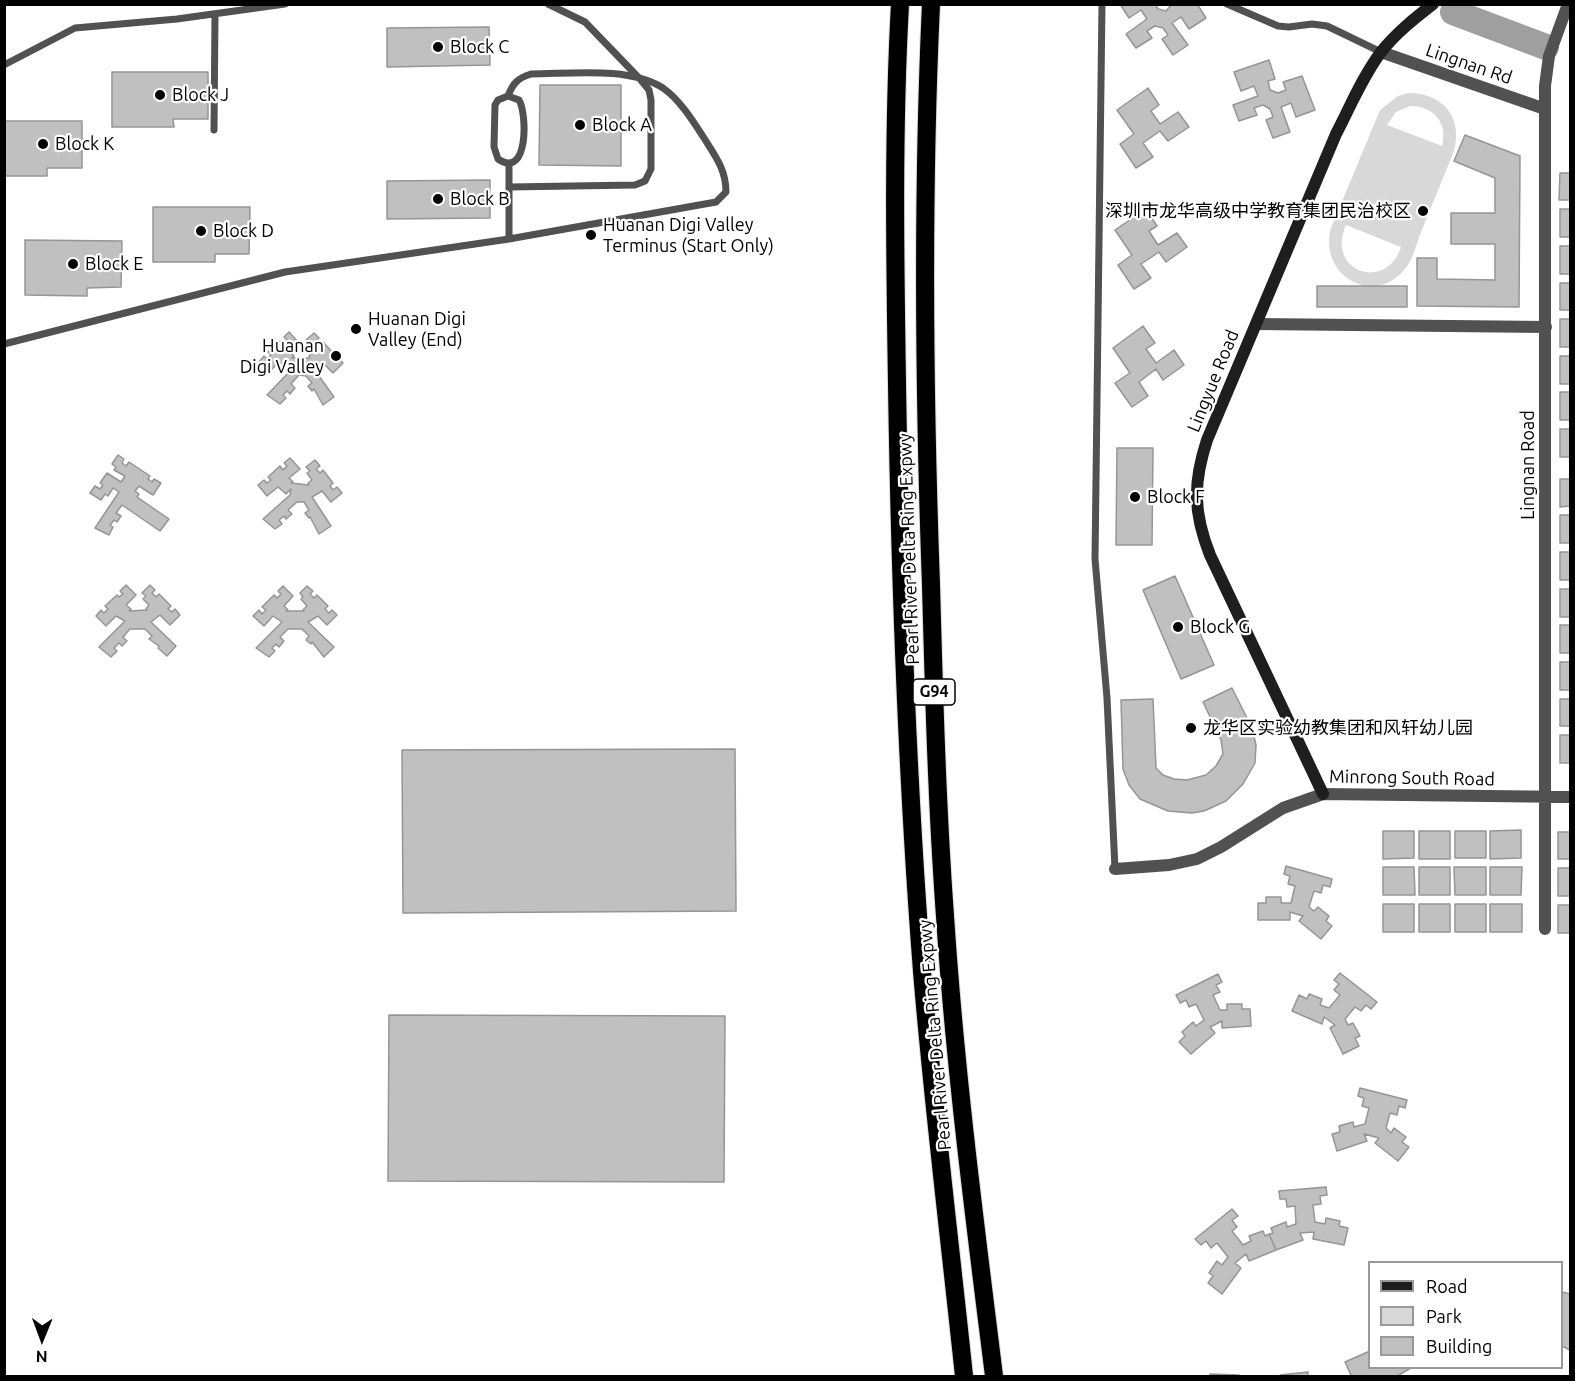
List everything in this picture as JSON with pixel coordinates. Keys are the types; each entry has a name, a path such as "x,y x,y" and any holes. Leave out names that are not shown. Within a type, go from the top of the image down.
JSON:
{"highway":[{"name":"Pearl River Delta Ring Expwy","path":"900,4 896,307 899,526 907,743 922,974 964,1377"},
{"name":"Pearl River Delta Ring Expwy","path":"931,4 926,236 926,448 934,700 945,917 963,1117 996,1377"}],"street":[{"name":"Lingyue Road","path":"1323,794 1210,555 1196,510 1196,484 1200,462 1336,134 1381,52 1413,20 1433,4"},
{"name":"Lingnan Road","path":"1545,929 1545,109 1549,57 1568,4"},
{"name":"Lingnan Rd","path":"1381,52 1545,109"},
{"path":"1256,324 1546,327"},
{"name":"Minrong South Road","path":"1115,868 1169,865 1197,859 1221,847 1283,808 1323,794 1570,797"}],"lane":[{"path":"4,65 75,28 215,15 285,4"},
{"path":"509,187 635,185 645,181 651,169 651,100 648,90 585,22 549,4"},
{"path":"1102,4 1095,559 1107,698 1115,868"},
{"path":"1227,4 1278,26 1312,24 1327,26 1381,52"},
{"path":"214,130 215,15"},
{"path":"4,344 285,272 509,239 716,202 726,192 726,178 718,161 694,124 674,98 662,88 640,79 611,73 531,74 520,78 512,86 508,96"},
{"path":"508,96 519,100 523,111 521,153 509,163 498,159 494,147 495,105 498,100 508,96"},
{"path":"509,163 509,239"}],"green space":[{"path":"1408,93 1420,94 1440,102 1453,118 1456,128 1454,151 1407,266 1391,281 1378,286 1364,285 1340,272 1333,260 1329,245 1331,228 1380,110 1398,96","holes":["1410,106 1426,109 1437,117 1443,130 1442,146 1387,125 1396,112","1346,225 1401,247 1393,261 1383,269 1371,272 1360,270 1350,264 1344,254 1342,241"]}],"building":[{"path":"1120,4 1155,4 1158,9 1166,11 1172,4 1197,4 1206,18 1189,29 1181,17 1172,23 1188,45 1173,55 1162,39 1168,35 1163,28 1155,26 1147,31 1152,38 1136,48 1126,34 1147,19 1141,10 1129,18"},
{"name":"Block C","path":"489,27 490,65 387,67 387,28"},
{"path":"1269,60 1275,79 1268,81 1270,90 1278,93 1286,90 1283,82 1302,76 1315,110 1296,117 1291,103 1281,107 1290,132 1273,138 1266,120 1273,117 1270,109 1263,105 1254,108 1257,115 1239,121 1233,105 1258,96 1254,86 1241,91 1234,72"},
{"name":"Block J","path":"112,72 208,72 208,119 173,119 174,127 112,127"},
{"name":"Block A","path":"540,85 621,85 621,166 539,165"},
{"path":"1148,88 1159,105 1151,111 1160,124 1178,112 1189,127 1168,141 1160,131 1143,143 1153,157 1136,168 1120,144 1134,134 1117,110"},
{"name":"Block K","path":"4,121 82,121 82,168 47,168 47,176 4,176"},
{"path":"1465,135 1520,156 1519,307 1417,306 1417,258 1437,258 1437,279 1495,280 1495,244 1451,244 1451,213 1495,213 1495,178 1454,161"},
{"path":"1560,173 1570,173 1570,200 1559,200"},
{"name":"Block B","path":"490,180 490,218 387,219 387,181"},
{"name":"Block D","path":"153,207 250,207 249,254 215,254 215,262 153,262"},
{"path":"1146,209 1157,226 1149,231 1158,245 1177,233 1187,247 1166,262 1159,252 1141,264 1151,278 1134,289 1118,265 1132,255 1115,230"},
{"path":"1560,209 1570,209 1570,237 1560,237"},
{"name":"Block E","path":"25,240 122,241 121,287 87,288 87,296 25,295"},
{"path":"1560,246 1570,246 1570,274 1560,274"},
{"path":"1560,283 1570,283 1570,310 1560,310"},
{"path":"1317,286 1407,286 1407,307 1317,307"},
{"path":"1560,319 1570,319 1570,347 1560,347"},
{"path":"1143,326 1155,343 1146,349 1156,363 1174,350 1184,365 1163,380 1156,369 1139,382 1148,396 1132,407 1115,383 1130,373 1113,348"},
{"path":"289,332 299,343 290,352 294,356 292,358 310,358 313,352 307,346 309,344 306,340 314,333 319,338 316,341 320,345 323,342 334,354 331,357 335,361 338,358 343,363 333,373 323,363 314,369 334,397 323,405 314,389 312,391 308,386 312,383 306,376 299,375 291,384 295,388 290,394 287,391 283,395 286,398 280,404 267,395 292,369 292,363 287,368 279,362 269,372 259,362 264,356 267,359 271,355 268,352 280,341 283,344 287,340 284,337"},
{"path":"1560,356 1570,356 1570,384 1560,384"},
{"path":"1560,392 1570,392 1570,420 1560,420"},
{"path":"1560,429 1570,429 1570,457 1560,457"},
{"name":"Block F","path":"1117,448 1153,448 1152,545 1116,545"},
{"path":"118,455 124,459 122,463 126,466 129,462 150,476 148,479 152,482 154,479 161,483 153,495 139,486 135,491 139,494 137,497 169,519 160,531 122,505 116,513 121,516 117,522 114,520 110,525 113,527 109,535 95,528 119,492 113,488 108,496 105,494 101,500 90,493 95,486 100,489 103,485 100,483 107,473 121,482 125,476 114,470 116,467 112,464"},
{"path":"290,458 300,469 289,478 293,482 291,483 309,485 308,483 312,480 307,473 310,471 306,467 315,460 320,466 316,469 320,473 323,470 333,483 330,486 333,490 337,487 342,493 331,502 322,491 312,497 331,526 319,534 310,517 305,513 309,510 304,502 297,502 288,510 292,514 286,519 284,516 279,520 282,524 275,529 263,519 290,495 291,489 286,494 278,487 267,496 258,485 264,480 267,483 271,480 268,477 280,466 283,470 287,466 284,463"},
{"path":"1560,479 1570,479 1570,506 1560,507"},
{"path":"1560,515 1570,515 1570,543 1560,543"},
{"path":"1560,552 1570,552 1570,580 1560,580"},
{"name":"Block G","path":"1175,576 1214,665 1181,679 1143,590"},
{"path":"126,585 136,595 126,605 131,609 129,611 147,610 149,605 143,599 146,596 142,593 150,585 155,590 152,593 156,597 159,594 171,606 168,609 172,612 175,609 180,615 170,625 160,615 151,622 176,646 167,656 149,639 152,636 145,629 130,629 123,637 127,641 122,646 119,643 114,648 117,651 111,657 99,647 125,621 116,616 106,626 96,616 101,610 104,613 108,609 105,606 117,595 119,597 123,594 120,591"},
{"path":"283,586 293,596 284,606 288,610 286,611 304,611 307,606 301,599 303,597 300,593 307,586 313,591 310,594 314,598 317,595 328,606 325,609 329,613 332,610 337,615 327,625 318,616 308,622 334,647 324,657 312,642 311,644 306,640 309,636 302,629 288,629 280,637 284,641 279,647 276,644 272,648 275,651 269,657 256,648 282,622 273,616 264,626 253,616 259,610 262,614 266,610 262,607 274,595 277,598 281,594 278,591"},
{"path":"1560,589 1570,589 1570,617 1560,617"},
{"path":"1560,625 1570,625 1570,653 1560,653"},
{"path":"1560,662 1570,662 1570,690 1560,690"},
{"path":"1232,688 1252,728 1256,745 1255,763 1243,784 1226,801 1204,811 1192,813 1168,811 1140,799 1129,785 1123,769 1121,700 1153,699 1156,768 1163,775 1187,780 1206,775 1216,766 1223,754 1221,740 1203,702"},
{"path":"1560,699 1570,699 1570,726 1560,726"},
{"path":"1560,735 1570,735 1570,763 1560,763"},
{"path":"735,749 736,911 403,913 402,750"},
{"path":"1521,830 1521,858 1490,859 1490,831"},
{"path":"1383,831 1414,831 1414,858 1383,859"},
{"path":"1419,831 1450,831 1450,859 1419,859"},
{"path":"1455,831 1486,831 1486,858 1455,858"},
{"path":"1558,832 1570,832 1570,859 1558,859"},
{"path":"1286,866 1332,879 1330,887 1323,885 1321,893 1314,891 1309,907 1314,911 1318,907 1329,916 1326,921 1332,926 1321,939 1299,921 1303,916 1290,912 1290,920 1258,920 1258,903 1266,903 1266,897 1281,897 1281,903 1291,903 1295,886 1288,884 1290,876 1284,874"},
{"path":"1383,867 1414,867 1415,895 1383,895"},
{"path":"1419,867 1450,867 1450,895 1419,895"},
{"path":"1454,867 1486,867 1486,895 1455,895"},
{"path":"1490,867 1522,867 1521,895 1490,895"},
{"path":"1558,868 1570,868 1570,896 1558,896"},
{"path":"1383,904 1414,904 1414,932 1383,932"},
{"path":"1419,904 1450,904 1450,932 1419,932"},
{"path":"1455,904 1486,904 1486,932 1455,932"},
{"path":"1490,904 1522,904 1522,932 1490,932"},
{"path":"1558,905 1570,905 1570,933 1558,933"},
{"path":"1340,973 1377,1002 1371,1009 1366,1005 1361,1011 1355,1007 1345,1019 1348,1025 1353,1023 1360,1036 1355,1038 1359,1046 1343,1054 1330,1028 1335,1025 1324,1017 1322,1024 1292,1011 1299,995 1307,999 1309,994 1322,999 1320,1005 1329,1008 1340,995 1334,990 1339,984 1334,980"},
{"path":"1218,974 1222,982 1216,985 1220,992 1213,995 1220,1010 1227,1010 1227,1004 1242,1004 1242,1009 1250,1009 1251,1026 1222,1028 1222,1021 1210,1027 1215,1033 1191,1054 1179,1042 1185,1036 1182,1032 1193,1022 1196,1026 1204,1020 1196,1004 1189,1007 1186,1000 1180,1003 1176,995"},
{"path":"389,1015 725,1016 724,1182 388,1181"},
{"path":"1360,1088 1407,1100 1405,1108 1399,1106 1397,1115 1390,1113 1386,1128 1391,1133 1394,1128 1406,1137 1402,1142 1409,1147 1398,1161 1375,1143 1379,1138 1364,1134 1367,1141 1337,1151 1332,1134 1340,1132 1339,1126 1353,1122 1354,1127 1365,1124 1369,1108 1362,1106 1364,1098 1358,1096"},
{"path":"1326,1187 1327,1195 1320,1196 1321,1204 1313,1205 1315,1222 1325,1224 1326,1218 1340,1221 1339,1226 1348,1228 1344,1245 1313,1239 1314,1232 1300,1233 1303,1240 1276,1250 1269,1234 1273,1233 1271,1228 1286,1222 1287,1227 1296,1224 1295,1206 1287,1207 1286,1199 1280,1199 1279,1191"},
{"path":"1232,1209 1238,1216 1232,1220 1237,1227 1232,1231 1243,1245 1251,1241 1249,1236 1263,1231 1265,1236 1269,1234 1276,1250 1249,1261 1246,1254 1235,1263 1241,1268 1222,1294 1208,1283 1213,1276 1209,1273 1217,1261 1222,1265 1228,1257 1217,1243 1211,1248 1206,1241 1201,1245 1195,1239"},
{"path":"1563,1292 1570,1294 1570,1350 1563,1346"},
{"path":"1368,1352 1368,1369 1409,1369 1397,1376 1348,1376 1351,1375 1345,1362"},
{"path":"1308,1372 1308,1376 1280,1376 1280,1375"},
{"path":"1210,1374 1239,1375 1239,1376 1210,1376"}],"waterway":[{"path":"1453,12 1546,47"}],"place":[{"name":"Block C","path":"438,47"},
{"name":"Block J","path":"160,95"},
{"name":"Block A","path":"580,125"},
{"name":"Block K","path":"43,144"},
{"name":"Block B","path":"438,199"},
{"name":"深圳市龙华高级中学教育集团民治校区","path":"1423,211"},
{"name":"Block D","path":"201,231"},
{"name":"Huanan Digi Valley Terminus (Start Only)","path":"591,235"},
{"name":"Block E","path":"73,264"},
{"name":"Huanan Digi Valley (End)","path":"356,329"},
{"name":"Huanan Digi Valley","path":"336,356"},
{"name":"Block F","path":"1135,497"},
{"name":"Block G","path":"1178,627"},
{"name":"龙华区实验幼教集团和风轩幼儿园","path":"1191,728"}]}
